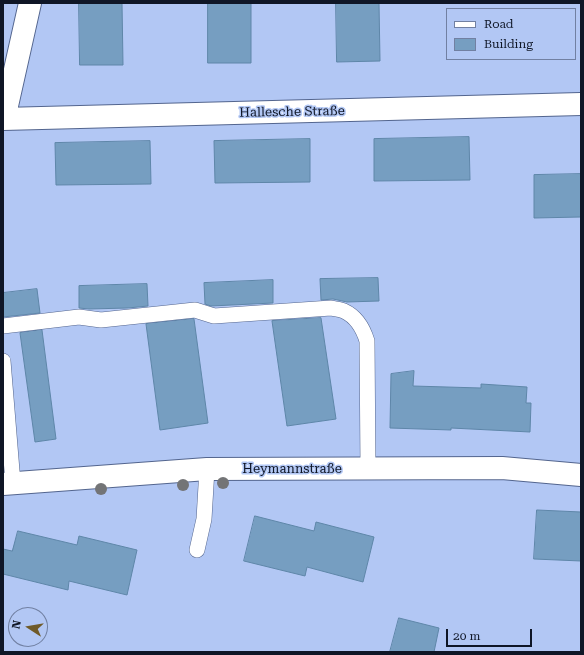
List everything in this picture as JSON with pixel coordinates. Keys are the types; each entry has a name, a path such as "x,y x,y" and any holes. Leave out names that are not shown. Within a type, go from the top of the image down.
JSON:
{"street":[{"path":"4,119 30,3"},
{"name":"Hallesche Straße","path":"4,119 581,104"},
{"name":"Heymannstraße","path":"8,484 207,469 502,468 581,475"}],"lane":[{"path":"3,326 79,317 101,320 196,310 214,316 331,308 344,311 357,320 367,341 368,468"},
{"path":"3,361 8,484"},
{"path":"197,550 204,519 207,469"}],"building":[{"path":"79,3 122,3 123,65 80,65"},
{"path":"208,3 251,3 251,63 208,63"},
{"path":"336,3 379,3 380,61 337,62"},
{"path":"469,137 470,180 374,181 374,139"},
{"path":"310,139 310,182 215,183 214,141"},
{"path":"150,141 151,184 56,185 55,143"},
{"path":"581,174 581,217 534,218 534,175"},
{"path":"378,278 379,301 347,302 333,299 321,300 320,279"},
{"path":"273,280 273,303 211,306 205,304 204,283"},
{"path":"147,284 148,306 128,308 79,308 79,286"},
{"path":"37,289 40,313 3,317 3,293"},
{"path":"321,318 336,419 287,426 272,321"},
{"path":"194,319 208,423 160,430 146,324"},
{"path":"42,330 56,439 35,442 20,333"},
{"path":"414,371 413,386 481,388 481,384 527,387 526,403 531,403 530,432 451,428 451,430 390,428 391,374"},
{"path":"537,510 581,512 581,561 534,559"},
{"path":"255,516 314,531 316,522 374,537 363,582 307,567 305,576 244,561"},
{"path":"18,531 77,545 79,536 137,550 127,595 69,581 68,590 3,574 3,549 12,551"},
{"path":"399,618 439,628 434,652 390,652"}]}
